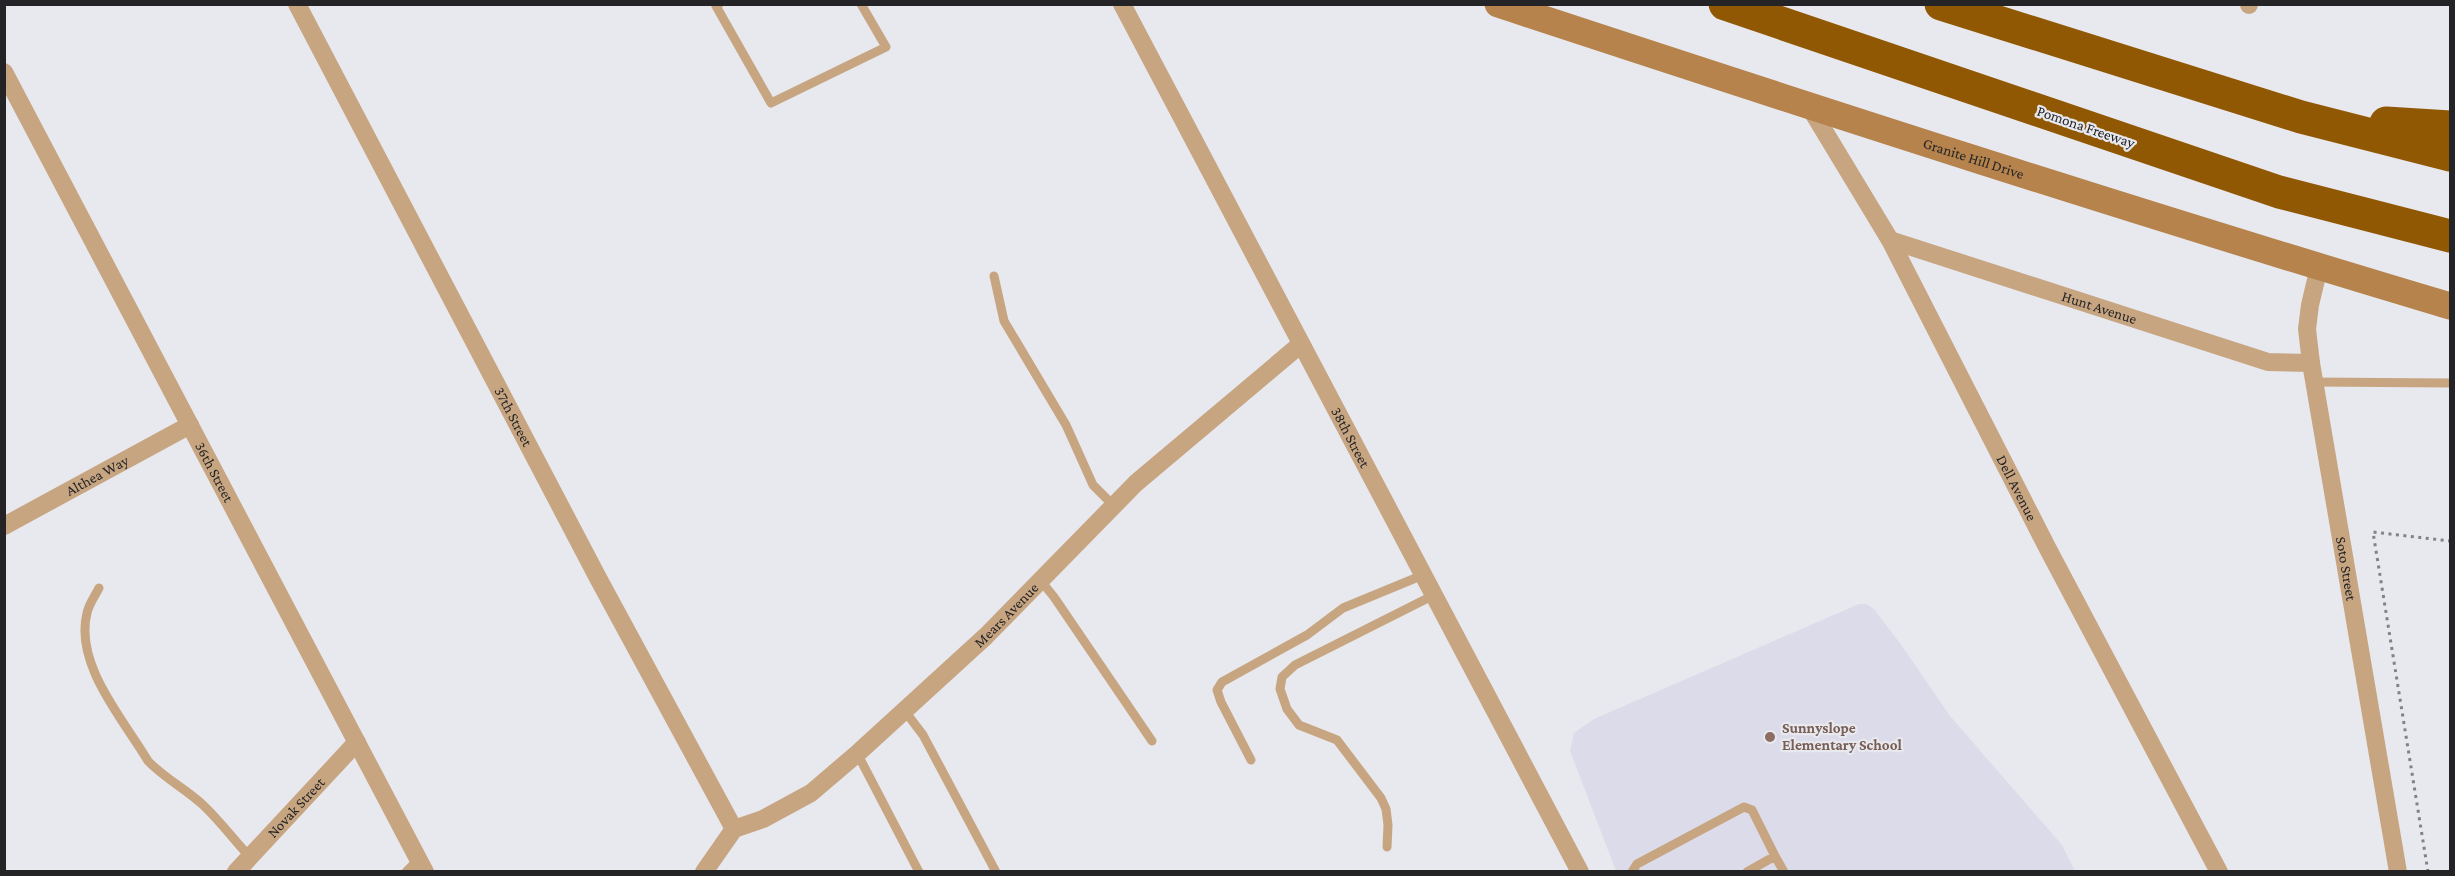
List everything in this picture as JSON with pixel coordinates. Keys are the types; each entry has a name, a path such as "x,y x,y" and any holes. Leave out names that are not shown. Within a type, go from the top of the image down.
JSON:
{"highway":[{"name":"Pomona Freeway","path":"1725,4 2278,192 2451,236"},
{"path":"1941,4 2301,117 2451,155"},
{"path":"2301,117 2451,127"}],"street":[{"name":"37th Street","path":"297,4 598,578 734,829"},
{"name":"38th Street","path":"1122,4 1580,872"},
{"name":"Granite Hill Drive","path":"1498,4 1809,106 2319,267 2451,306"},
{"name":"36th Street","path":"4,72 357,742 417,867"},
{"name":"Dell Avenue","path":"1809,106 1890,240 2048,549 2219,872"},
{"name":"Hunt Avenue","path":"1890,240 2268,362 2311,363"},
{"name":"Soto Street","path":"2319,267 2307,329 2313,381 2398,872"},
{"name":"Mears Avenue","path":"734,829 763,819 811,793 986,636 1114,506 1181,443 1301,344"},
{"name":"Althea Way","path":"4,526 190,425"},
{"name":"Novak Street","path":"236,872 357,742"},
{"path":"704,872 734,829"}],"lane":[{"path":"719,4 716,6 771,103 886,48 861,4"},
{"path":"994,276 1004,321 1066,425 1093,485 1114,506"},
{"path":"2313,381 2451,383"},
{"path":"1251,760 1221,702 1217,690 1222,682 1307,634 1343,608 1423,575"},
{"path":"1041,581 1152,741"},
{"path":"99,588 87,612 85,626 91,665 98,682 148,761 158,772 168,777 204,806 250,857"},
{"path":"1387,847 1388,825 1386,809 1381,798 1337,740 1299,725 1287,709 1280,689 1282,677 1295,665 1434,595"},
{"path":"904,711 923,735 996,872"},
{"path":"857,753 919,872"},
{"path":"1632,872 1637,864 1744,807 1752,810 1784,872"},
{"path":"1747,872 1775,856"}],"path":[{"path":"2428,872 2373,532 2451,542"}],"shaded area":[{"name":"Sunnyslope Elementary School","path":"1859,604 1866,604 1874,609 1950,716 2062,845 2075,871 1616,871 1570,751 1574,733 1594,719"}],"place":[{"name":"Sunnyslope Elementary School","path":"1770,737"}]}
